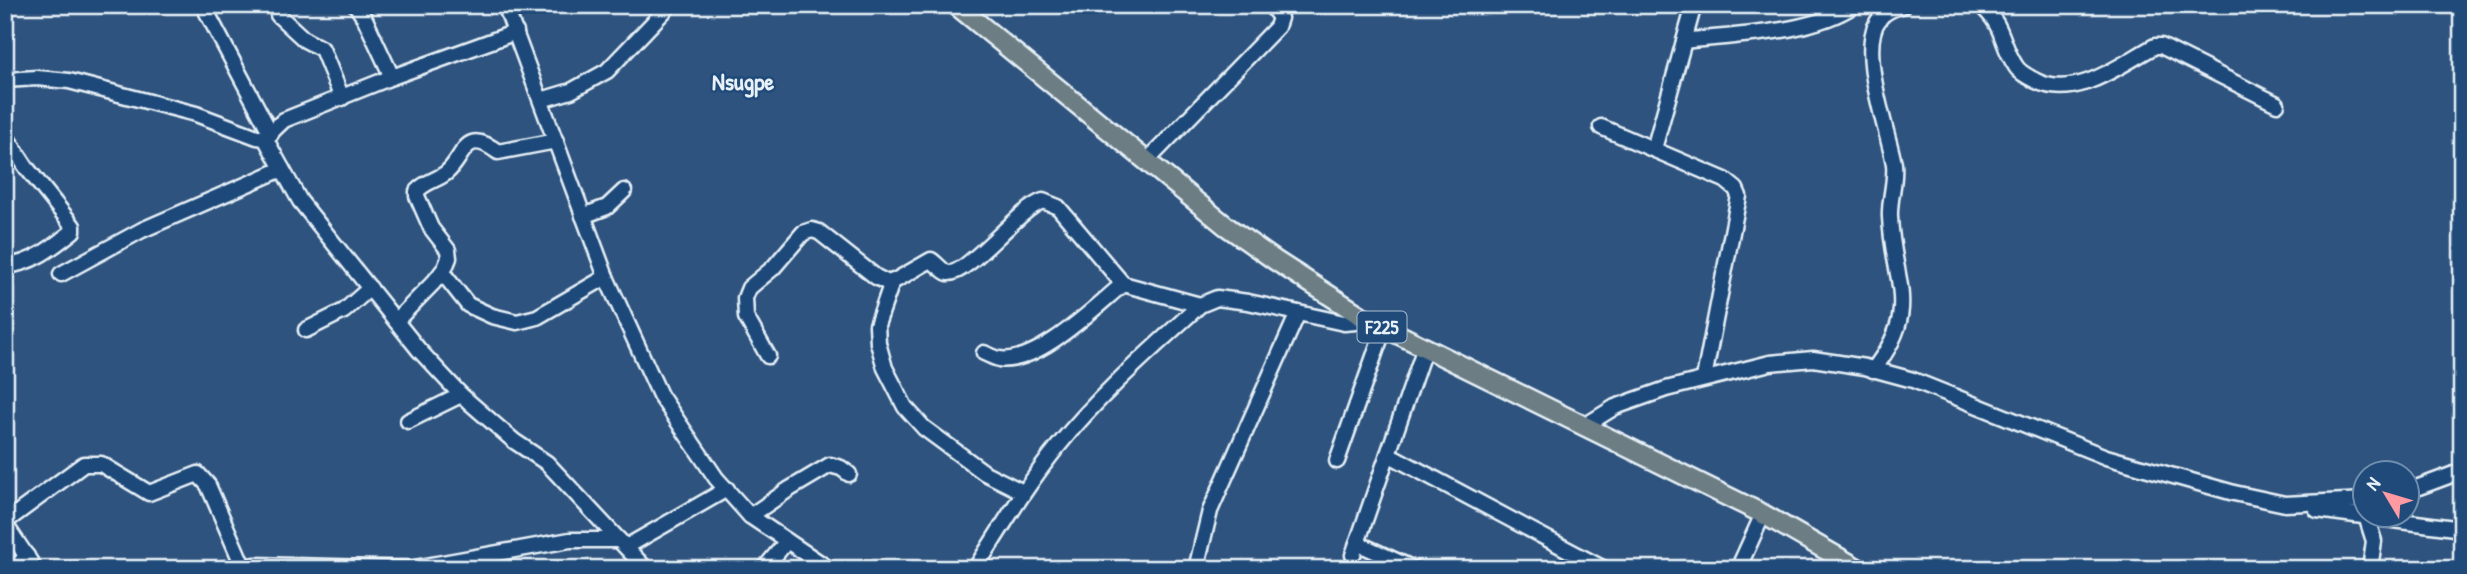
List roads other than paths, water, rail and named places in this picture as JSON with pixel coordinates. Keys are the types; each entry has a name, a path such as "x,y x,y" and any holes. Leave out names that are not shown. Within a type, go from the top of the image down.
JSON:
{"main road":[{"name":"F225","path":"956,5 1146,162 1256,247 1363,317 1763,514 1859,569"}],"street":[{"path":"203,5 300,201 396,321 461,395 514,441 547,463 649,568"},
{"path":"278,5 278,15 305,40 322,49 342,98"},
{"path":"505,5 606,277 660,395 716,478 750,516 829,569"},
{"path":"541,100 571,91 607,71 670,5"},
{"path":"1146,162 1277,27 1280,18 1271,5"},
{"path":"1654,149 1694,5"},
{"path":"1684,41 1810,23 1837,16 1854,5"},
{"path":"1873,370 1895,338 1901,320 1902,300 1890,217 1895,176 1874,83 1872,36 1881,8 1903,5"},
{"path":"1980,5 1997,22 2018,70 2048,87 2078,85 2099,77 2155,46 2161,46 2277,104"},
{"path":"361,6 391,77"},
{"path":"5,80 37,78 69,81 196,114 257,137 268,136 284,120 391,77 516,32"},
{"path":"1601,127 1725,180 1736,189 1739,196 1704,378"},
{"path":"5,135 26,167 73,226 73,231 45,253 16,265 5,266"},
{"path":"396,321 442,272 449,257 448,250 431,228 416,191 423,184 443,175 452,167 463,148 472,144 482,142 498,152 556,141"},
{"path":"61,274 142,230 282,169"},
{"path":"583,216 607,207 624,191"},
{"path":"768,356 746,317 745,298 749,288 773,268 803,233 812,230 819,232 888,283 931,260 945,271 953,272 967,265 1028,209 1043,201 1058,207 1123,284 1200,305"},
{"path":"442,272 459,297 468,305 492,316 517,321 537,317 606,277"},
{"path":"892,282 877,325 878,343 886,368 905,407 924,428 985,473 1023,492"},
{"path":"984,353 1000,359 1022,357 1044,348 1123,284"},
{"path":"306,330 344,311 370,288"},
{"path":"975,569 1023,492 1060,443 1094,406 1200,305 1217,298 1344,323 1356,322 1363,317"},
{"path":"1196,569 1210,511 1298,313"},
{"path":"1337,461 1384,328"},
{"path":"1413,569 1355,549 1424,347"},
{"path":"1586,425 1615,407 1704,378 1770,363 1813,359 1913,380 2106,457 2234,494 2352,514"},
{"path":"408,421 461,395"},
{"path":"1388,454 1604,569"},
{"path":"14,569 31,562 5,523 84,464 101,464 149,493 198,474 208,485 243,566"},
{"path":"750,516 830,466 841,468 849,474"},
{"path":"2422,486 2462,471"},
{"path":"223,569 243,566 409,569 454,565 570,540 623,544 727,489"},
{"path":"2285,504 2352,501"},
{"path":"1738,569 1763,514"},
{"path":"2422,524 2462,529"},
{"path":"2370,528 2374,541 2370,569"},
{"path":"764,569 787,541"}],"district":[{"name":"Nsugpe","path":"743,82"}]}
